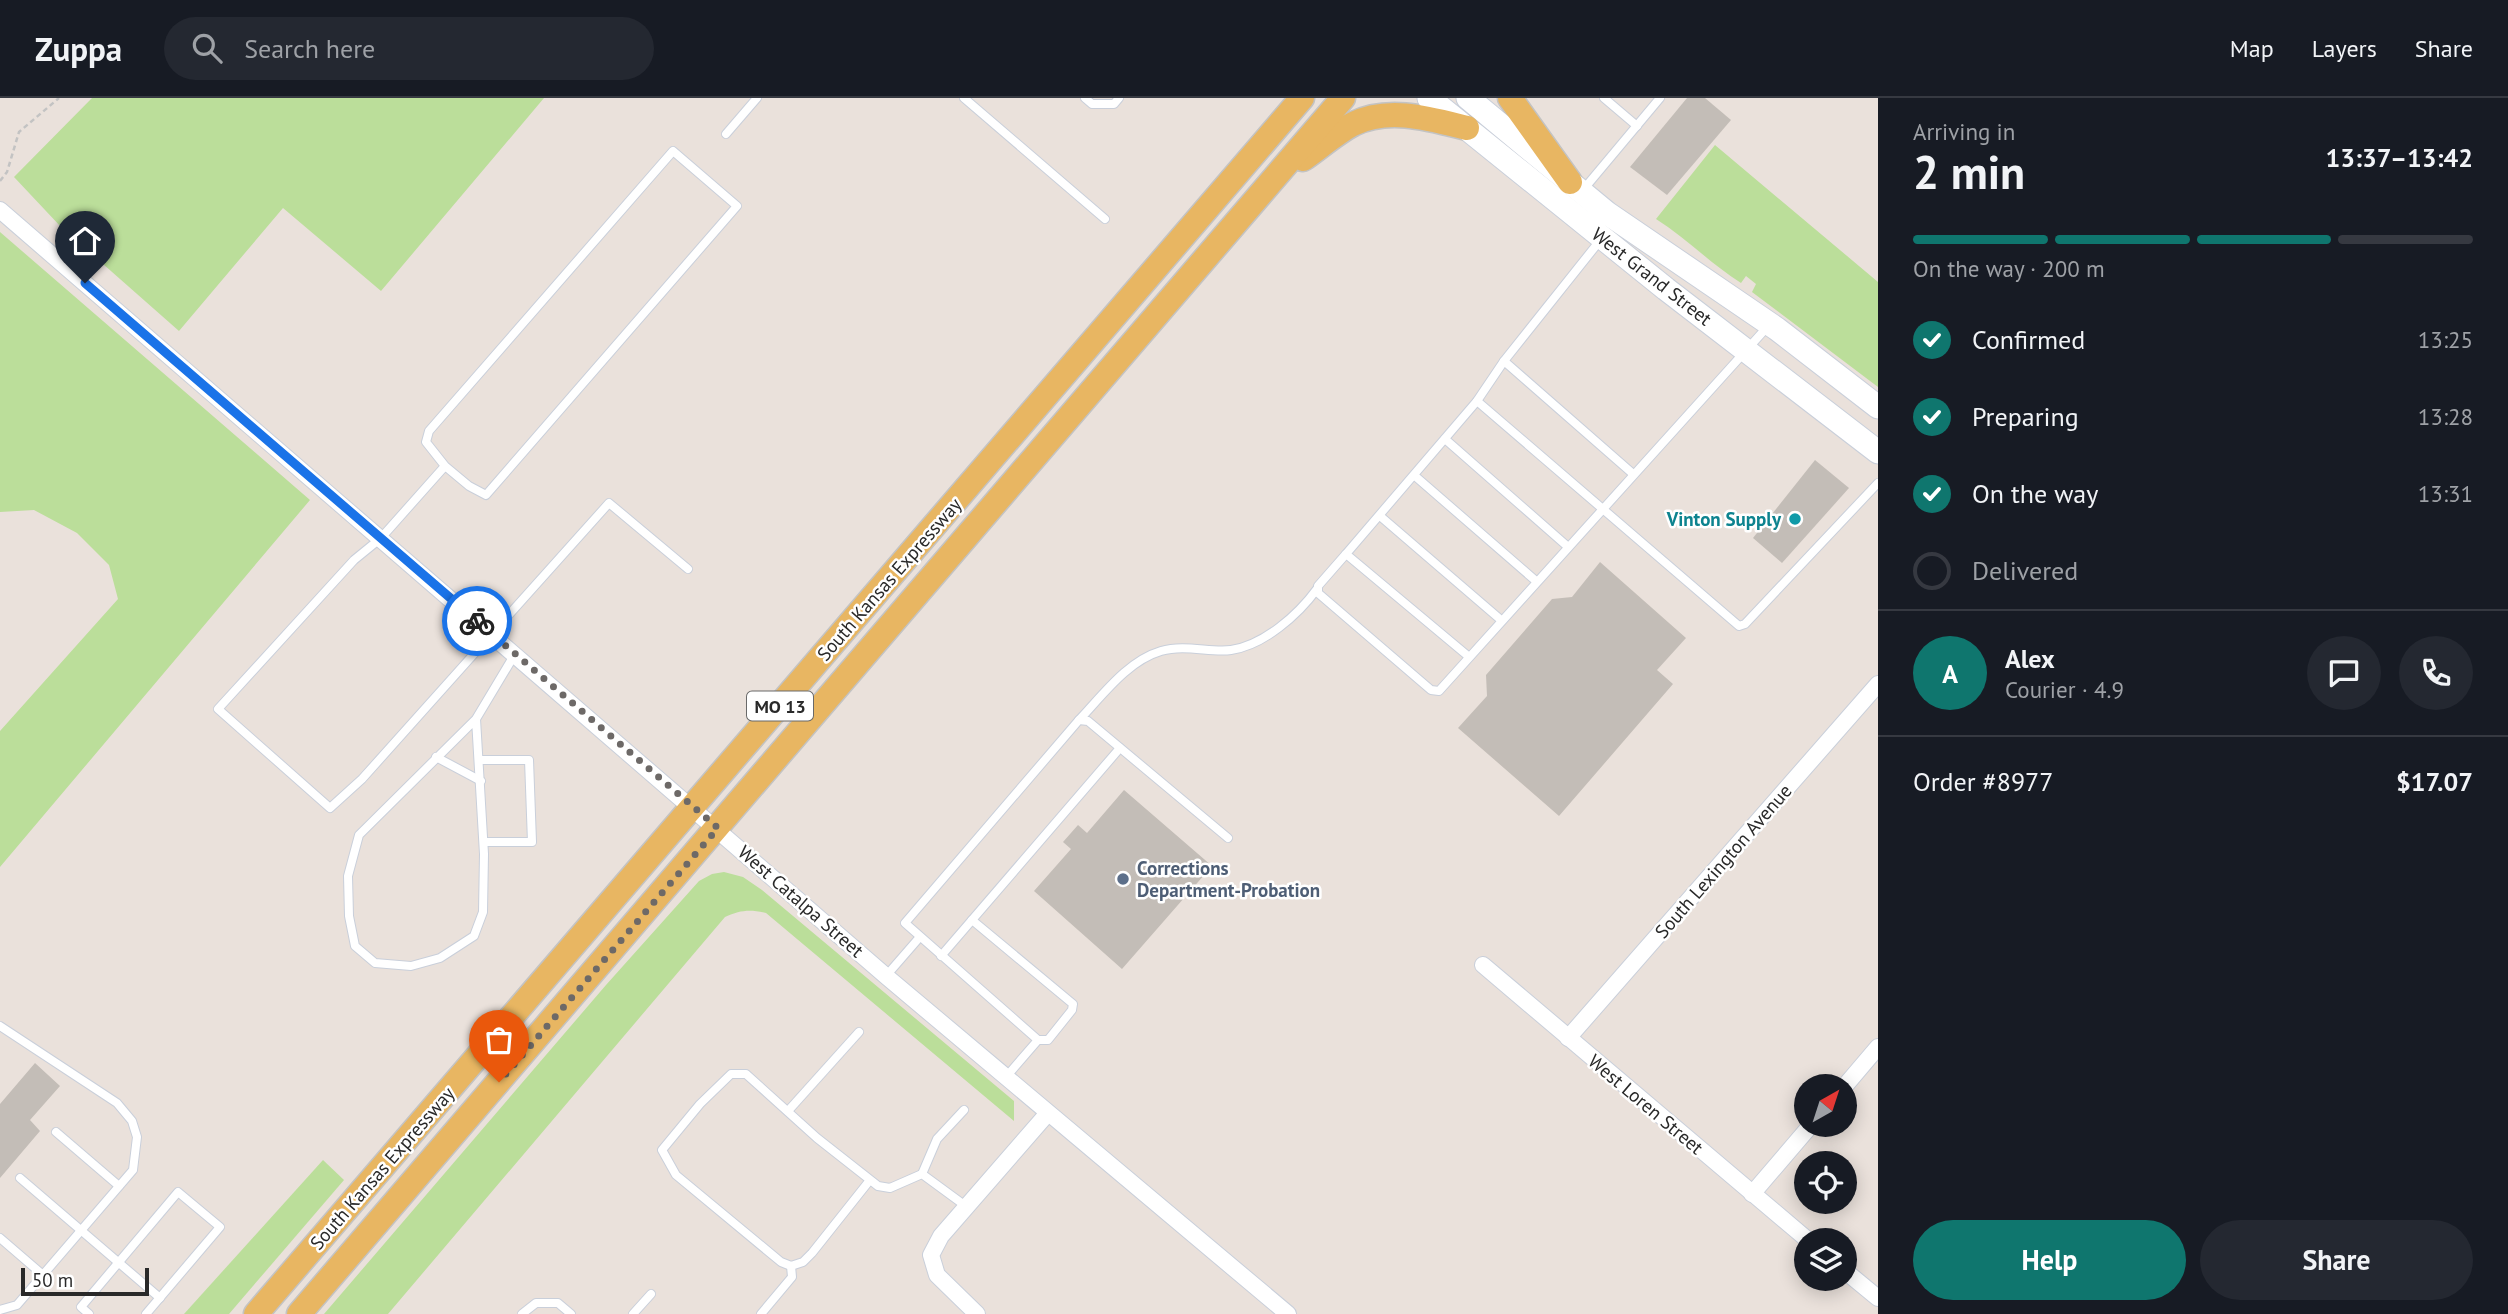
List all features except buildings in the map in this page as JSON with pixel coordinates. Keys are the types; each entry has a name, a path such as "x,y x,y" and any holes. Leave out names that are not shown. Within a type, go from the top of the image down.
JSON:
{"main road":[{"path":"1239,169 1279,98"},
{"name":"South Kansas Expressway","path":"256,1314 1302,98"},
{"name":"South Kansas Expressway","path":"299,1314 1343,98"},
{"name":"West Grand Street","path":"1429,98 1610,229 1770,324 1878,407"},
{"name":"West Grand Street","path":"1468,98 1576,187 1610,229 1748,351 1878,452"},
{"path":"1510,98 1576,187"},
{"path":"1271,182 1353,124 1374,117 1424,117 1467,128"}],"street":[{"name":"West Catalpa Street","path":"0,210 886,976 1288,1314"},
{"name":"South Lexington Avenue","path":"1567,1038 1878,684"},
{"name":"West Loren Street","path":"1483,965 1794,1229"},
{"path":"1855,1074 1878,1047"},
{"path":"977,1314 936,1275 931,1255 942,1237 1048,1113"},
{"path":"1752,1194 1800,1138"},
{"path":"1857,1281 1878,1298"}],"lane":[{"path":"726,134 757,98"},
{"path":"964,98 1105,219"},
{"path":"1085,98 1092,104 1114,104 1119,98"},
{"path":"1604,98 1637,126"},
{"path":"1576,187 1637,126 1660,98"},
{"path":"673,150 737,206 486,495 469,486 445,466 426,442 429,432 673,150"},
{"path":"972,920 1073,1004 1072,1010 1048,1040 1037,1040 919,938 907,927 907,918 1079,720 1128,669 1160,651 1199,647 1230,650 1280,627 1301,612 1346,554 1477,401 1504,361 1610,229"},
{"path":"1317,589 1431,690 1438,691 1632,473 1748,351 1770,324"},
{"path":"1504,361 1632,473"},
{"path":"1477,401 1739,626 1745,624 1878,483"},
{"path":"1445,439 1567,546"},
{"path":"445,466 381,538 354,560 218,709 330,808 362,779 608,503 688,569"},
{"path":"1415,476 1536,581"},
{"path":"1380,516 1501,620"},
{"path":"1346,554 1468,656"},
{"path":"476,719 484,842 482,912 474,936 440,958 411,966 374,963 355,946 348,916 348,876 359,835 476,719 515,654"},
{"path":"1079,720 1088,721 1228,838"},
{"path":"940,956 1120,748"},
{"path":"436,757 481,781"},
{"path":"480,760 529,760 532,842 484,842"},
{"path":"886,976 919,938"},
{"path":"0,1026 117,1103 132,1121 136,1137 133,1170 17,1305 0,1310"},
{"path":"788,1111 859,1032"},
{"path":"1006,1077 1037,1040"},
{"path":"870,1180 812,1253 803,1262 791,1266 781,1262 676,1175 662,1150 700,1104 730,1074 746,1074 870,1180 878,1186 890,1188 922,1174 937,1139 964,1110"},
{"path":"57,1132 119,1186"},
{"path":"922,1174 967,1207"},
{"path":"20,1178 160,1298"},
{"path":"89,1314 81,1307 178,1192 220,1227 146,1314"},
{"path":"0,1238 43,1275"},
{"path":"761,1314 792,1277 791,1266"},
{"path":"633,1314 651,1294"},
{"path":"522,1314 536,1303 558,1303 571,1314"}],"path":[{"path":"0,181 7,172 19,132 59,98"}],"green space":[{"path":"92,98 544,98 381,291 283,208 179,331 61,227 14,177"},
{"path":"1715,145 1878,282 1878,387 1752,292 1756,284 1746,276 1741,283 1656,219"},
{"path":"0,232 310,500 0,867 0,731 118,599 109,565 77,533 34,510 0,512"},
{"path":"724,872 743,877 762,890 1014,1101 1014,1121 766,913 735,913 725,917 388,1314 324,1314 606,985 699,881 712,874"},
{"path":"323,1160 344,1180 229,1314 184,1314"}],"way so far":[{"path":"477,621 718,828 499,1082"}],"place":[{"name":"Vinton Supply","path":"1795,519"},
{"name":"Corrections Department-Probation","path":"1123,879"}],"route":[{"path":"85,283 477,621"}]}
